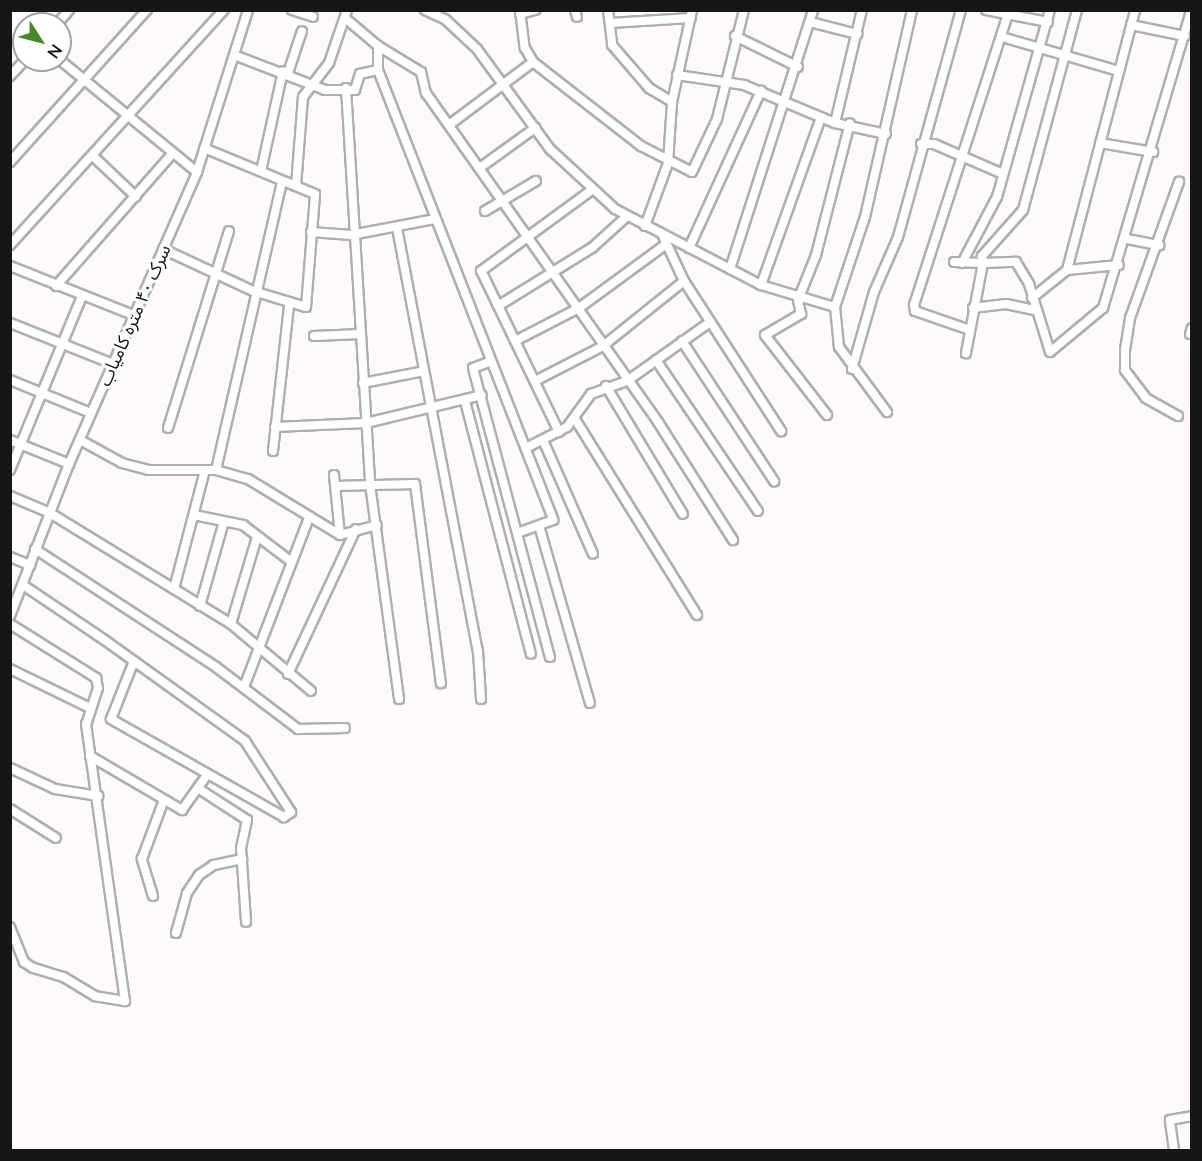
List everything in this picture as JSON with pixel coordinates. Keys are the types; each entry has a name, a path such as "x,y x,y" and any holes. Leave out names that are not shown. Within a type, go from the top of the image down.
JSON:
{"street":[{"path":"10,162 147,10"},
{"path":"10,245 224,10"},
{"name":"سرک ۴۰ متره کامیاب","path":"10,616 69,464 197,172 248,10"},
{"path":"292,10 313,17"},
{"path":"425,10 446,20 503,82 535,128 593,189 626,217 645,226 664,241 689,248 761,285 798,300 835,307"},
{"path":"535,10 520,12 525,48 533,62 668,163 692,172 697,168 717,119 735,36 744,10"},
{"path":"608,10 612,45 650,88 672,102"},
{"path":"730,268 788,100 813,10"},
{"path":"835,123 862,10"},
{"path":"887,411 852,369 839,347 835,307 886,134 912,10"},
{"path":"852,369 874,292 898,237 921,144 961,10"},
{"path":"986,10 1008,12 1048,22"},
{"path":"1050,10 1041,50 990,215 958,262 1016,262 1032,298 1047,349 1059,348 1103,308 1119,265 1153,152 1190,23 1191,10"},
{"path":"966,353 983,263 982,256 1023,210 1077,10"},
{"path":"1067,270 1135,10"},
{"path":"970,330 915,311 914,305 965,157 1008,12"},
{"path":"296,186 303,97 329,63 346,14 378,46 421,72 426,93 531,240 553,275 579,308 733,540"},
{"path":"610,23 692,14 672,102 668,163 645,226"},
{"path":"810,22 857,34"},
{"path":"1131,25 1185,36"},
{"path":"261,171 286,72 302,31"},
{"path":"735,36 798,67"},
{"path":"1002,37 1064,57 1119,70"},
{"path":"378,46 378,70 489,362 554,520 540,529 520,532"},
{"path":"234,55 286,72 312,85 355,90 360,74 378,70"},
{"path":"449,125 503,82 533,62"},
{"path":"72,70 197,172"},
{"path":"677,75 725,80 788,100 835,123 850,123 886,134"},
{"path":"346,88 351,235 370,484 399,699"},
{"path":"689,248 761,91"},
{"path":"761,285 821,117"},
{"path":"827,415 765,335 801,314 798,300 816,255 850,123"},
{"path":"480,167 535,128"},
{"path":"1100,143 1153,152"},
{"path":"921,144 965,157 1003,174"},
{"path":"163,249 253,291 289,304 306,307 315,194 204,148"},
{"path":"56,286 172,154"},
{"path":"93,156 136,196"},
{"path":"485,211 536,181"},
{"path":"216,470 253,291 282,182"},
{"path":"1178,416 1146,398 1125,370 1130,318 1159,245 1179,182"},
{"path":"559,432 481,271 531,240 593,189"},
{"path":"498,306 553,275 626,217"},
{"path":"311,232 351,235 435,219"},
{"path":"397,228 478,651 481,699"},
{"path":"168,428 229,231"},
{"path":"1127,239 1159,245"},
{"path":"664,241 684,281 781,431"},
{"path":"515,341 579,308 664,241"},
{"path":"1032,298 1067,270 1119,265"},
{"path":"10,266 133,315"},
{"path":"535,381 603,346 684,281"},
{"path":"10,470 82,296"},
{"path":"273,451 289,304"},
{"path":"973,308 1006,304 1034,310"},
{"path":"525,448 559,432 574,419 591,394 606,386 627,381 710,322"},
{"path":"10,324 113,364"},
{"path":"314,336 360,334"},
{"path":"682,341 774,481"},
{"path":"656,360 758,511"},
{"path":"489,362 472,368 482,395 520,532 550,657"},
{"path":"363,383 424,371"},
{"path":"10,380 91,413"},
{"path":"606,386 683,514"},
{"path":"275,427 366,423 465,401 482,395"},
{"path":"465,401 531,654"},
{"path":"574,419 697,615"},
{"path":"10,440 69,464"},
{"path":"80,440 122,464 148,470 216,470 289,500 308,520 340,535 377,525"},
{"path":"543,441 593,554"},
{"path":"174,589 205,470"},
{"path":"334,475 340,535"},
{"path":"335,486 415,484 441,683"},
{"path":"10,496 50,513 231,624 311,691"},
{"path":"194,515 243,525 289,560"},
{"path":"244,687 289,560 308,520"},
{"path":"200,606 224,521"},
{"path":"288,674 356,529"},
{"path":"540,529 590,703"},
{"path":"231,624 257,537"},
{"path":"35,549 244,687 298,729 345,728"},
{"path":"10,557 30,565"},
{"path":"23,585 134,661 245,741 291,812 284,817 111,719 134,661"},
{"path":"10,624 96,678 98,688 88,707 90,756 98,796 125,1001 96,996 63,976 33,968 24,962 10,927"},
{"path":"10,669 88,707"},
{"path":"90,756 164,800 187,809 207,775"},
{"path":"10,768 55,789 98,796"},
{"path":"199,789 247,820 242,859 246,922"},
{"path":"153,896 142,859 164,800"},
{"path":"10,809 56,838"},
{"path":"176,933 187,893 199,875 214,865 242,859"},
{"path":"1174,1150 1170,1120 1191,1116"}]}
